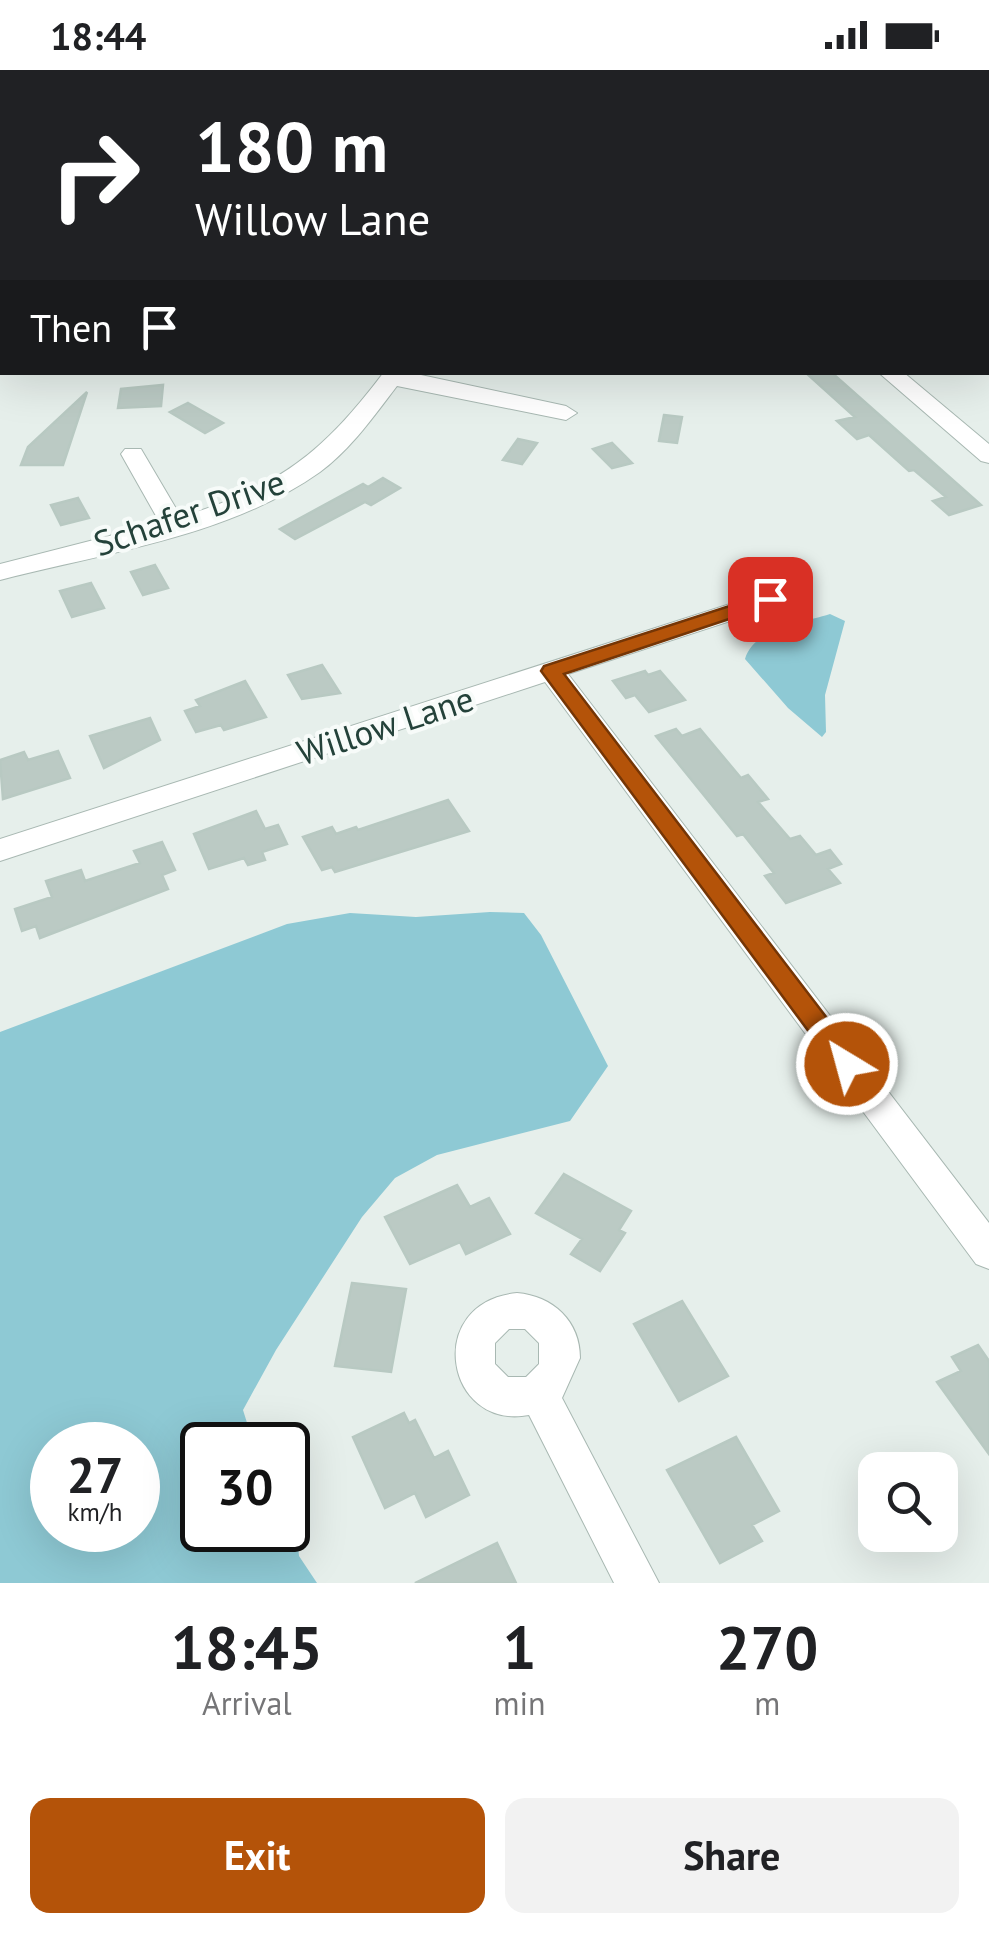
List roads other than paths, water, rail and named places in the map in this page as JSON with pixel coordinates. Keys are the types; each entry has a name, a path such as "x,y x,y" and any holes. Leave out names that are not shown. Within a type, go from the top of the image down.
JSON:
{"street":[{"path":"394,375 566,413"},
{"name":"Schafer Drive","path":"0,572 173,525 252,498 310,468 348,436 394,375"},
{"path":"893,375 989,456"},
{"path":"133,454 173,525"},
{"name":"Willow Lane","path":"0,850 770,599"},
{"path":"551,671 989,1252"},
{"path":"538,1392 636,1583"}],"water":[{"path":"830,614 845,621 825,695 826,732 822,737 788,708 745,659 758,640 768,634"},
{"path":"350,913 416,917 524,913 541,935 608,1066 570,1121 437,1155 395,1178 362,1217 276,1350 243,1410 247,1422 180,1422 180,1552 299,1552 317,1583 0,1583 0,1032 287,924"}]}
